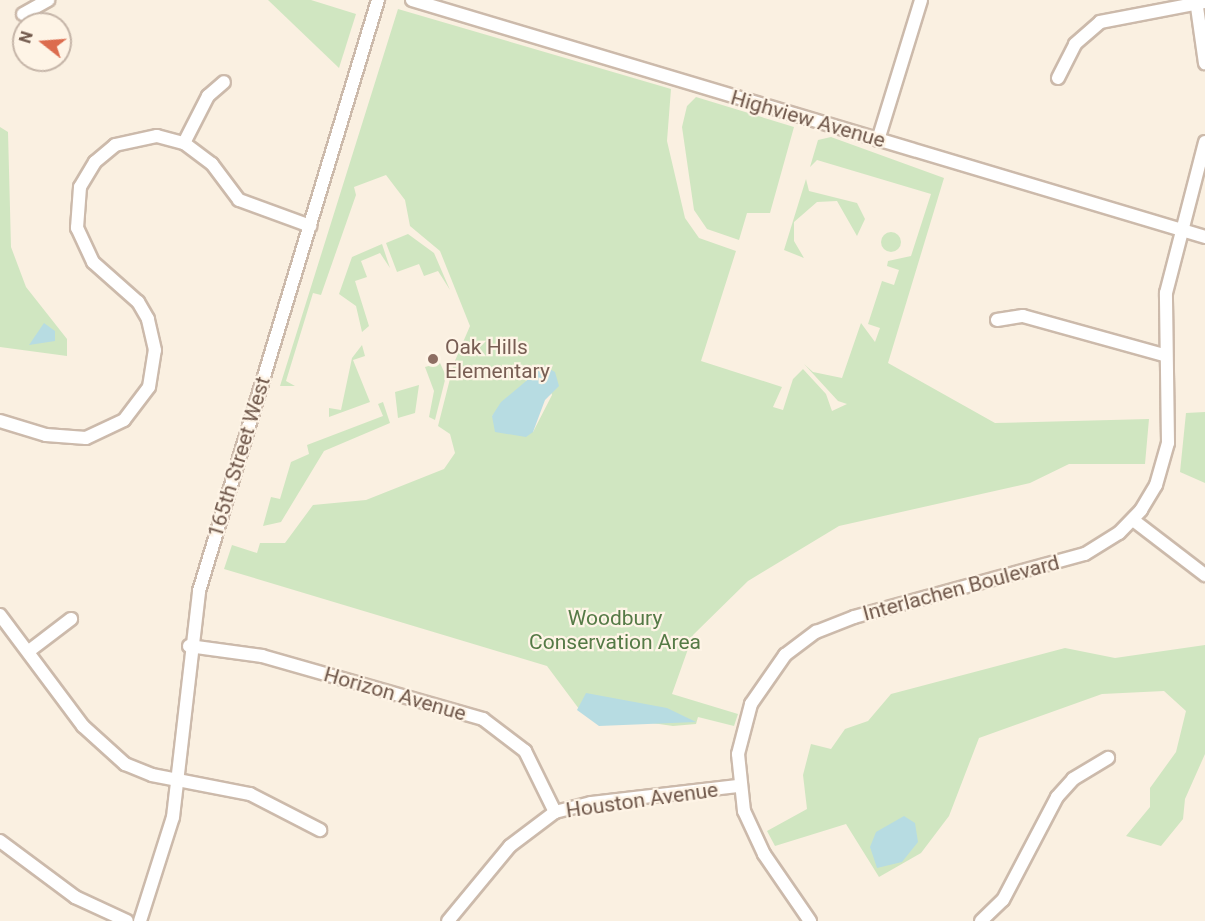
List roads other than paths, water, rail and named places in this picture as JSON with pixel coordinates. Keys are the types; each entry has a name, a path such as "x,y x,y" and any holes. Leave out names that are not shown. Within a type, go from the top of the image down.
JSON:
{"street":[{"path":"26,12 48,0"},
{"name":"165th Street West","path":"140,921 164,850 179,779 189,646 206,564 378,0"},
{"name":"Highview Avenue","path":"412,0 1205,237"},
{"path":"879,140 921,0"},
{"path":"1058,78 1075,44 1100,22 1199,2 1205,63"},
{"path":"184,143 208,96 224,82"},
{"path":"0,421 62,438 86,438 124,420 145,395 155,362 148,319 87,254 77,228 76,200 86,174 116,145 142,137 184,143 203,156 239,200 310,226"},
{"name":"Interlachen Boulevard","path":"810,921 753,835 738,786 740,739 751,704 771,671 800,643 854,617 1085,554 1133,520 1156,485 1167,451 1164,355 1166,293 1179,229 1205,142"},
{"path":"997,320 1023,316 1164,355"},
{"path":"1133,520 1205,575"},
{"path":"0,615 101,746 143,772 250,794 320,831"},
{"path":"29,651 71,619"},
{"name":"Horizon Avenue","path":"189,646 262,656 483,720 525,752 555,812"},
{"path":"981,921 1008,892 1057,797 1073,779 1108,758"},
{"name":"Houston Avenue","path":"448,921 517,840 555,812 591,803 738,786"},
{"path":"0,841 75,897 127,921"}],"water":[{"path":"44,323 55,331 55,341 29,345"},
{"path":"544,366 555,372 559,386 545,400 533,432 526,437 495,432 492,416 501,402"},
{"path":"586,693 667,708 696,722 599,726 577,710"},
{"path":"904,816 915,823 918,842 902,862 877,868 870,847 876,832"}],"place":[{"name":"Oak Hills Elementary","path":"433,359"}],"park label":[{"name":"Woodbury Conservation Area","path":"615,630"}]}
